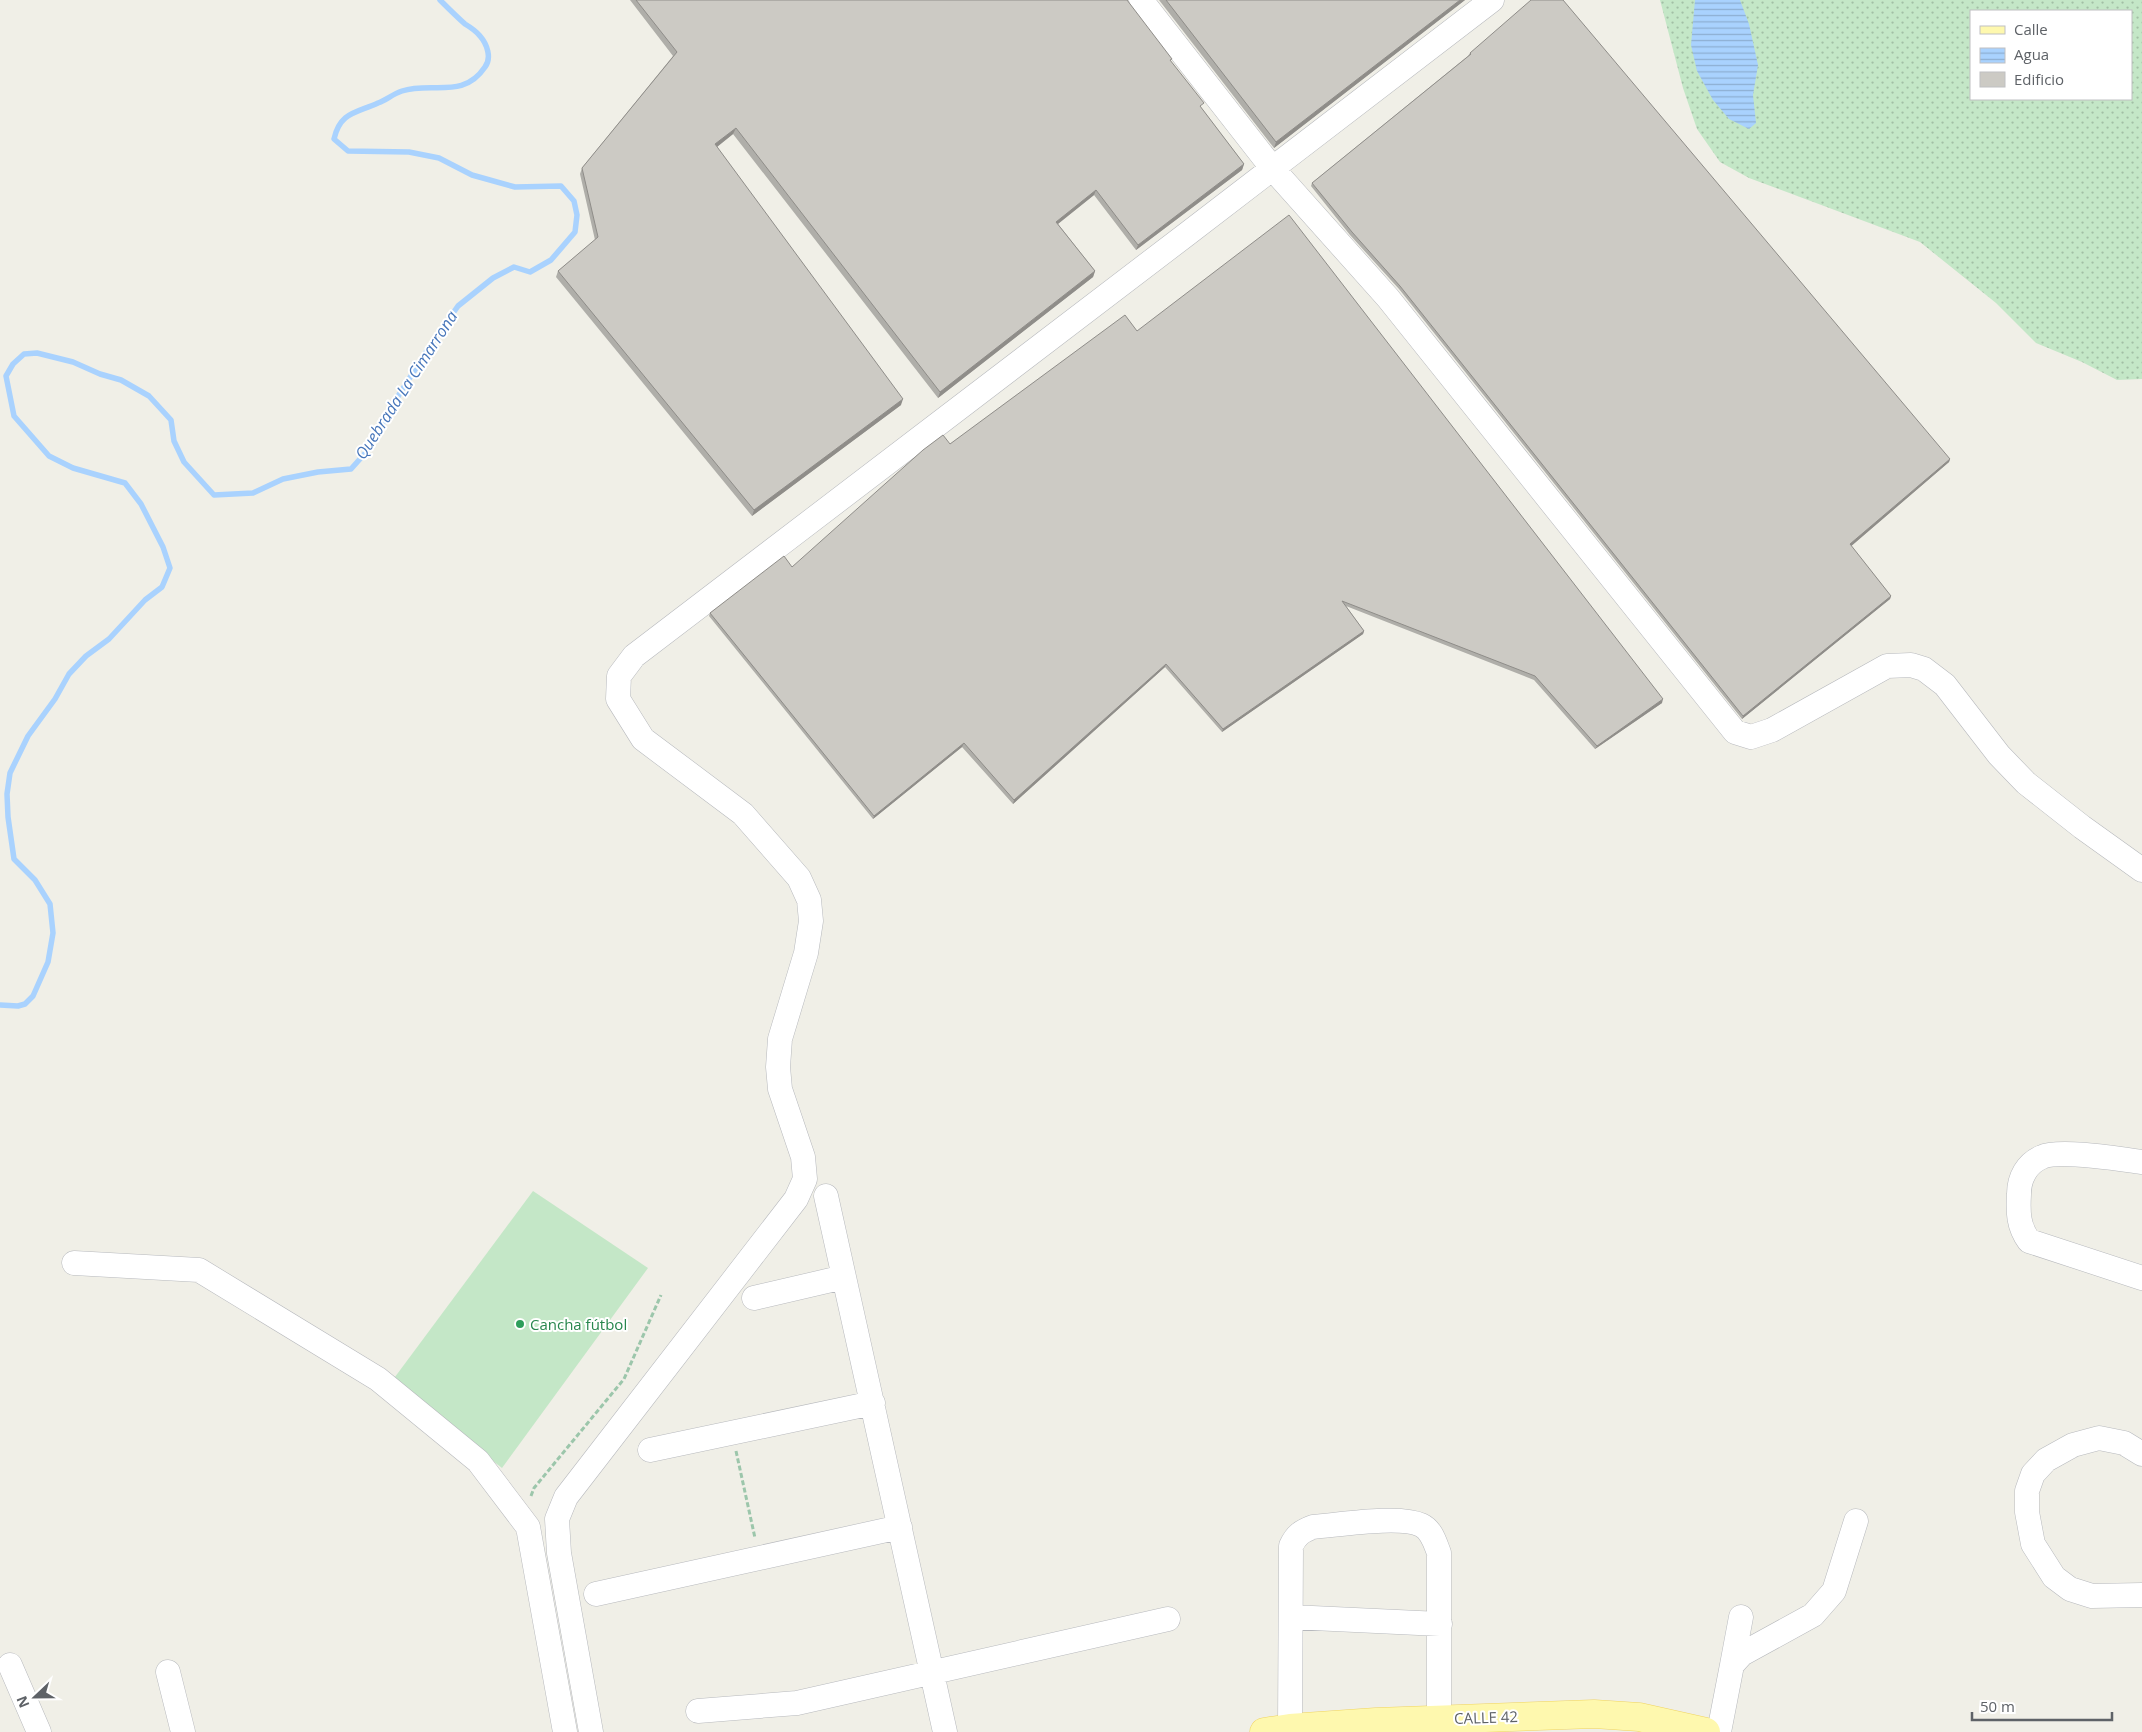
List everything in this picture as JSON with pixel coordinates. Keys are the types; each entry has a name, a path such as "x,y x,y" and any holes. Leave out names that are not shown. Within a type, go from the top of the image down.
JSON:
{"main road":[{"name":"CALLE 42","path":"1278,1730 1439,1719 1502,1725 1577,1714 1639,1717 1706,1732"}],"street":[{"path":"1141,0 1273,169 1388,298 1735,732 1751,737 1772,730 1887,666 1911,665 1924,669 1945,685 1999,755 2026,783 2082,827 2142,870"},
{"path":"591,1732 559,1554 556,1519 566,1497 796,1199 805,1179 803,1157 780,1089 778,1067 780,1039 806,953 811,921 809,900 799,878 743,814 643,738 618,699 619,676 634,656 1492,0"},
{"path":"2142,1162 2064,1154 2043,1156 2030,1163 2019,1182 2018,1214 2021,1231 2029,1241 2142,1278"},
{"path":"826,1196 945,1732"},
{"path":"74,1263 199,1270 378,1379 478,1461 528,1527 565,1732"},
{"path":"754,1298 844,1277"},
{"path":"650,1450 873,1403"},
{"path":"2142,1454 2124,1443 2100,1438 2073,1445 2046,1460 2033,1474 2027,1491 2027,1512 2033,1544 2054,1577 2070,1589 2092,1596 2142,1595"},
{"path":"1278,1730 1290,1617 1291,1546 1295,1537 1303,1530 1313,1527 1406,1520 1422,1526 1433,1536 1439,1553 1439,1719"},
{"path":"1732,1665 1742,1654 1813,1616 1834,1591 1856,1521"},
{"path":"596,1594 900,1527"},
{"path":"1290,1617 1440,1624"},
{"path":"1719,1732 1741,1617"},
{"path":"698,1711 797,1703 1168,1619"},
{"path":"10,1666 39,1732"},
{"path":"168,1672 184,1732"}],"path":[{"path":"528,1527 530,1501 534,1488 624,1379 661,1295"},
{"path":"732,1434 760,1558"}],"green space":[{"path":"1660,0 2142,0 2142,379 2117,380 2082,362 2036,343 1996,303 1920,242 1749,178 1720,162 1697,129 1683,88"},
{"name":"Cancha fútbol","path":"533,1191 648,1268 502,1468 392,1381"}],"water":[{"path":"1695,0 1740,0 1749,24 1758,65 1753,95 1756,123 1749,129 1729,119 1713,100 1697,71 1691,45"}],"building":[{"path":"636,0 1127,0 1204,103 1200,106 1244,164 1138,245 1096,190 1056,222 1095,271 940,392 736,128 715,144 903,399 754,510 558,271 598,237 582,168 677,52"},
{"path":"1166,0 1460,0 1276,142"},
{"path":"1531,0 1563,0 1950,459 1850,544 1891,596 1743,716 1400,286 1312,183 1471,54"},
{"path":"1289,215 1663,699 1597,746 1535,676 1342,601 1364,631 1223,729 1166,664 1014,800 964,743 874,816 710,613 784,556 792,567 923,450 943,435 950,444 1125,315 1137,331"}],"waterway":[{"name":"Quebrada La Cimarrona","path":"0,1005 18,1006 25,1004 33,996 48,962 53,933 50,904 35,880 14,859 8,817 7,794 10,773 28,736 55,699 69,674 86,656 109,639 145,600 162,587 170,568 163,547 141,504 125,483 73,468 49,456 14,416 6,376 13,364 24,354 37,353 73,362 100,374 121,380 149,396 171,420 174,441 184,462 214,495 253,493 283,479 318,472 351,469 368,450 395,401 458,306 493,278 514,267 530,272 551,260 575,232 577,215 574,201 561,186 515,187 472,175 439,158 409,152 348,151 334,139 340,123 356,112 402,91 413,88 446,88 467,83 485,67 488,55 483,39 440,0"}],"place":[{"name":"Cancha fútbol","path":"520,1324"}]}
